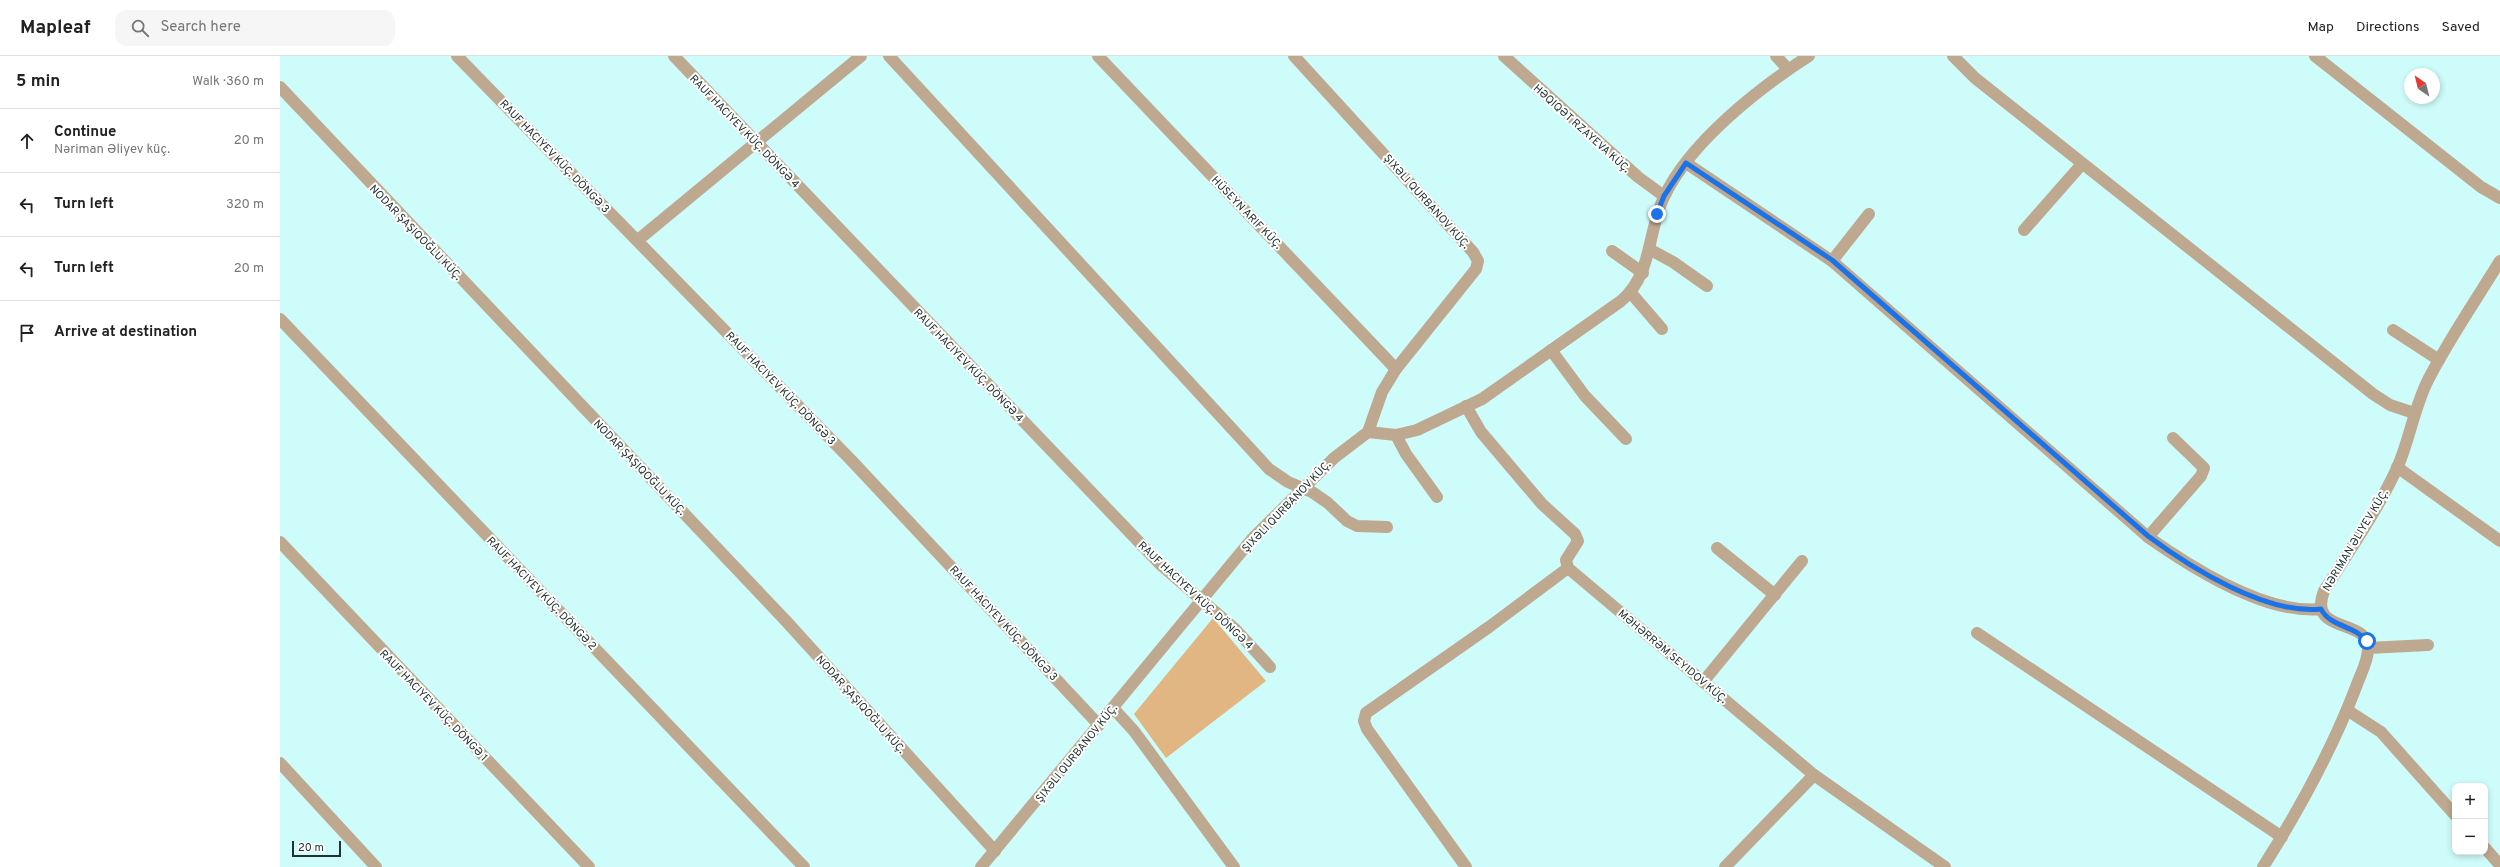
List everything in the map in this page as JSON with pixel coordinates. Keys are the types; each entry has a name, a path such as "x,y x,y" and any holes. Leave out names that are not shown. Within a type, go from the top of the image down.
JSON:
{"street":[{"path":"457,56 852,461 1099,725"},
{"path":"674,56 1161,565 1202,598 1270,667"},
{"path":"638,240 861,56"},
{"path":"889,56 1269,469 1300,489 1312,492 1328,503 1347,521 1357,526 1387,527"},
{"name":"HÜSEYN ARIF KÜÇ.","path":"1098,56 1396,369"},
{"path":"981,867 1252,539 1300,489 1334,458 1368,432 1382,392 1396,369 1476,269 1478,261 1473,252 1294,56"},
{"name":"HƏQIQƏT RZAYEVA KÜÇ.","path":"1504,56 1638,177 1664,196"},
{"path":"1776,56 1788,69"},
{"path":"1368,432 1396,435 1417,430 1498,390 1632,292 1643,273 1657,214 1664,196 1686,163 1704,141 1752,98 1788,69 1809,56"},
{"path":"1953,56 1976,78 2082,164 2373,394 2390,405 2414,413"},
{"path":"2315,56 2481,187 2500,198"},
{"path":"280,87 786,621 995,851"},
{"path":"1686,163 1832,260 2148,536 2178,558 2209,576 2260,598 2295,610 2321,609 2330,620 2362,636 2368,648 2347,710 2313,780 2282,838 2263,867"},
{"path":"2024,230 2082,164"},
{"path":"1832,260 1869,214"},
{"path":"1649,250 1673,262 1707,286"},
{"path":"1612,251 1643,273"},
{"name":"NƏRIMAN ƏLIYEV KÜÇ.","path":"2321,609 2320,601 2324,591 2370,518 2397,467 2405,448 2414,413 2439,360 2500,261"},
{"path":"1632,292 1662,329"},
{"path":"280,319 804,867"},
{"path":"2393,330 2439,360"},
{"path":"1551,350 1585,396 1626,439"},
{"path":"1466,406 1481,432 1542,504 1576,534 1578,541 1566,560 1568,568 1489,627 1366,713 1364,721 1367,729 1466,867"},
{"path":"1396,435 1406,454 1437,497"},
{"path":"2148,536 2201,476 2204,468 2173,438"},
{"path":"2397,467 2500,542"},
{"path":"280,542 589,867"},
{"path":"1717,548 1775,594"},
{"path":"1703,682 1802,561"},
{"name":"MƏHƏRRƏM SEYIDOV KÜÇ.","path":"1568,568 1814,775 1939,865"},
{"path":"1977,633 2282,838"},
{"path":"2368,648 2428,645"},
{"path":"1113,708 1134,731 1234,867"},
{"path":"2347,710 2381,732 2452,812"},
{"path":"280,763 376,867"},
{"path":"1725,867 1814,775"},
{"path":"2488,851 2500,865"}],"shaded area":[{"path":"1213,618 1266,681 1166,758 1134,714"}],"route":[{"path":"1657,214 1664,196 1686,163 1709,180 1796,235 1832,260 2148,536 2178,558 2209,576 2280,607 2306,611 2321,609 2324,616 2356,631 2367,641"}]}
